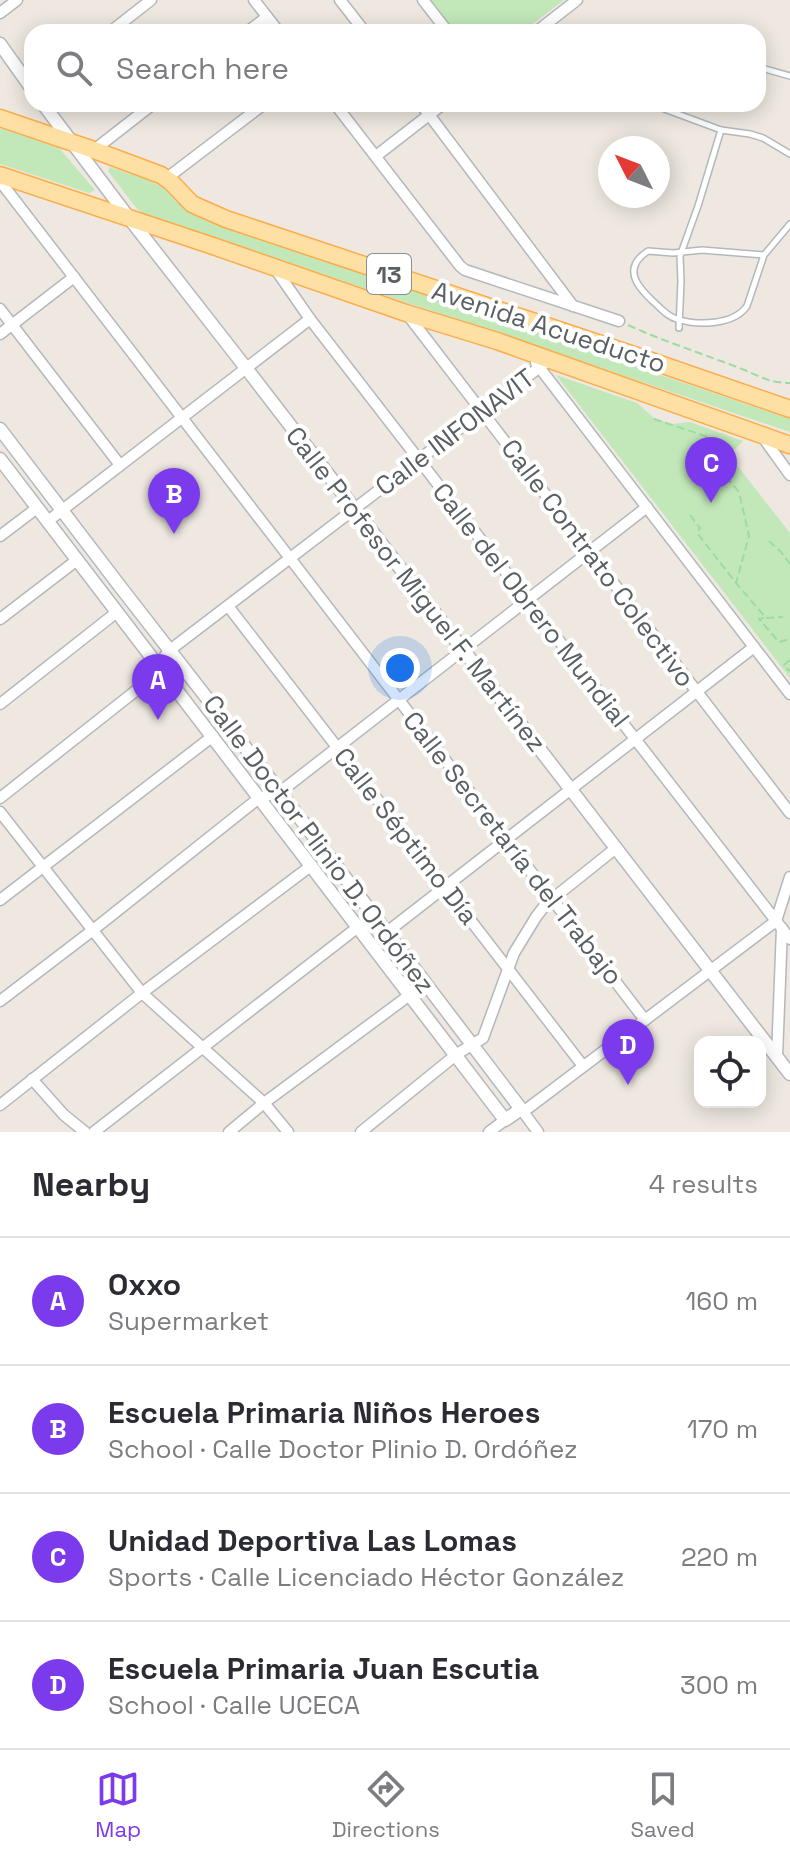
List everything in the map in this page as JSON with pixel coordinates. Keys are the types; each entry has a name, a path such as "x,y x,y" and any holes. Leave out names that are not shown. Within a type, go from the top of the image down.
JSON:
{"main road":[{"name":"Avenida Acueducto","path":"0,118 167,178 192,204 226,219 790,409"},
{"name":"Avenida Acueducto","path":"0,178 129,218 527,352 544,364 790,445"}],"street":[{"path":"0,13 17,0"},
{"path":"120,24 151,0"},
{"path":"254,0 273,24"},
{"path":"340,0 359,24"},
{"path":"423,0 442,24"},
{"path":"546,24 577,0"},
{"path":"258,24 267,17"},
{"path":"0,44 24,78"},
{"name":"Calle Profesor Miguel F. Martínez","path":"49,112 790,1074"},
{"path":"94,150 143,112"},
{"path":"167,178 254,112"},
{"path":"341,112 465,270 619,321"},
{"path":"427,112 573,306"},
{"path":"376,156 433,112"},
{"name":"Calle Secretaría del Trabajo","path":"0,178 645,1020"},
{"name":"Calle del Obrero Mundial","path":"275,268 310,319 790,939"},
{"path":"0,334 74,277"},
{"path":"0,309 120,465"},
{"name":"Calle Contrato Colectivo","path":"406,313 790,813"},
{"path":"48,521 310,319"},
{"path":"544,364 647,507 790,694"},
{"name":"Calle INFONAVIT","path":"170,650 544,364"},
{"name":"Calle Doctor Plinio D. Ordóñez","path":"0,429 522,1110"},
{"path":"762,436 790,475"},
{"name":"Calle Doctor Plinio D. Ordóñez","path":"0,459 505,1120"},
{"path":"0,1001 259,798 280,792 647,507"},
{"path":"0,536 37,508"},
{"path":"0,619 77,560"},
{"path":"108,600 122,589"},
{"name":"Calle Séptimo Día","path":"228,606 583,1066"},
{"path":"0,704 117,612"},
{"path":"94,1132 358,927 383,927 445,887 754,647"},
{"path":"0,798 162,670 165,656 170,650"},
{"path":"0,900 213,736"},
{"path":"0,812 142,993 264,1103 288,1132"},
{"path":"361,1132 485,1035 514,953 536,917 552,899 616,848"},
{"path":"0,1105 312,865"},
{"path":"777,1057 779,925 790,877"},
{"path":"489,1132 710,971 779,925"},
{"path":"229,1132 411,994"},
{"path":"32,1079 64,1115 85,1132"},
{"path":"522,1110 538,1132"}],"lane":[{"path":"766,69 790,76"},
{"path":"673,112 721,130 763,138 790,154"},
{"path":"679,328 679,261 721,130"},
{"path":"764,255 702,250 648,251 636,262 635,282 668,315 679,320 723,321 743,311 764,255 790,224"}],"path":[{"path":"619,321 762,380 790,383"},
{"path":"654,419 708,437 734,472 727,478 739,492 749,536 736,583"},
{"path":"690,515 700,528 697,533 766,618"},
{"path":"769,541 790,564"},
{"path":"783,617 759,619 779,642 790,639"},
{"path":"790,660 784,665 790,671"}],"green space":[{"path":"430,0 564,0 532,24 449,24"},
{"path":"0,128 59,148 95,190 89,193 0,164"},
{"path":"110,167 159,185 207,221 790,419 790,432 144,214 108,171"},
{"path":"556,375 637,403 654,418 672,424 690,422 743,441 729,455 790,533 790,678"}],"place":[{"name":"Unidad Deportiva Las Lomas","path":"711,503"},
{"name":"Escuela Primaria Niños Heroes","path":"174,534"},
{"name":"Oxxo","path":"158,720"},
{"name":"Escuela Primaria Juan Escutia","path":"628,1085"}]}
